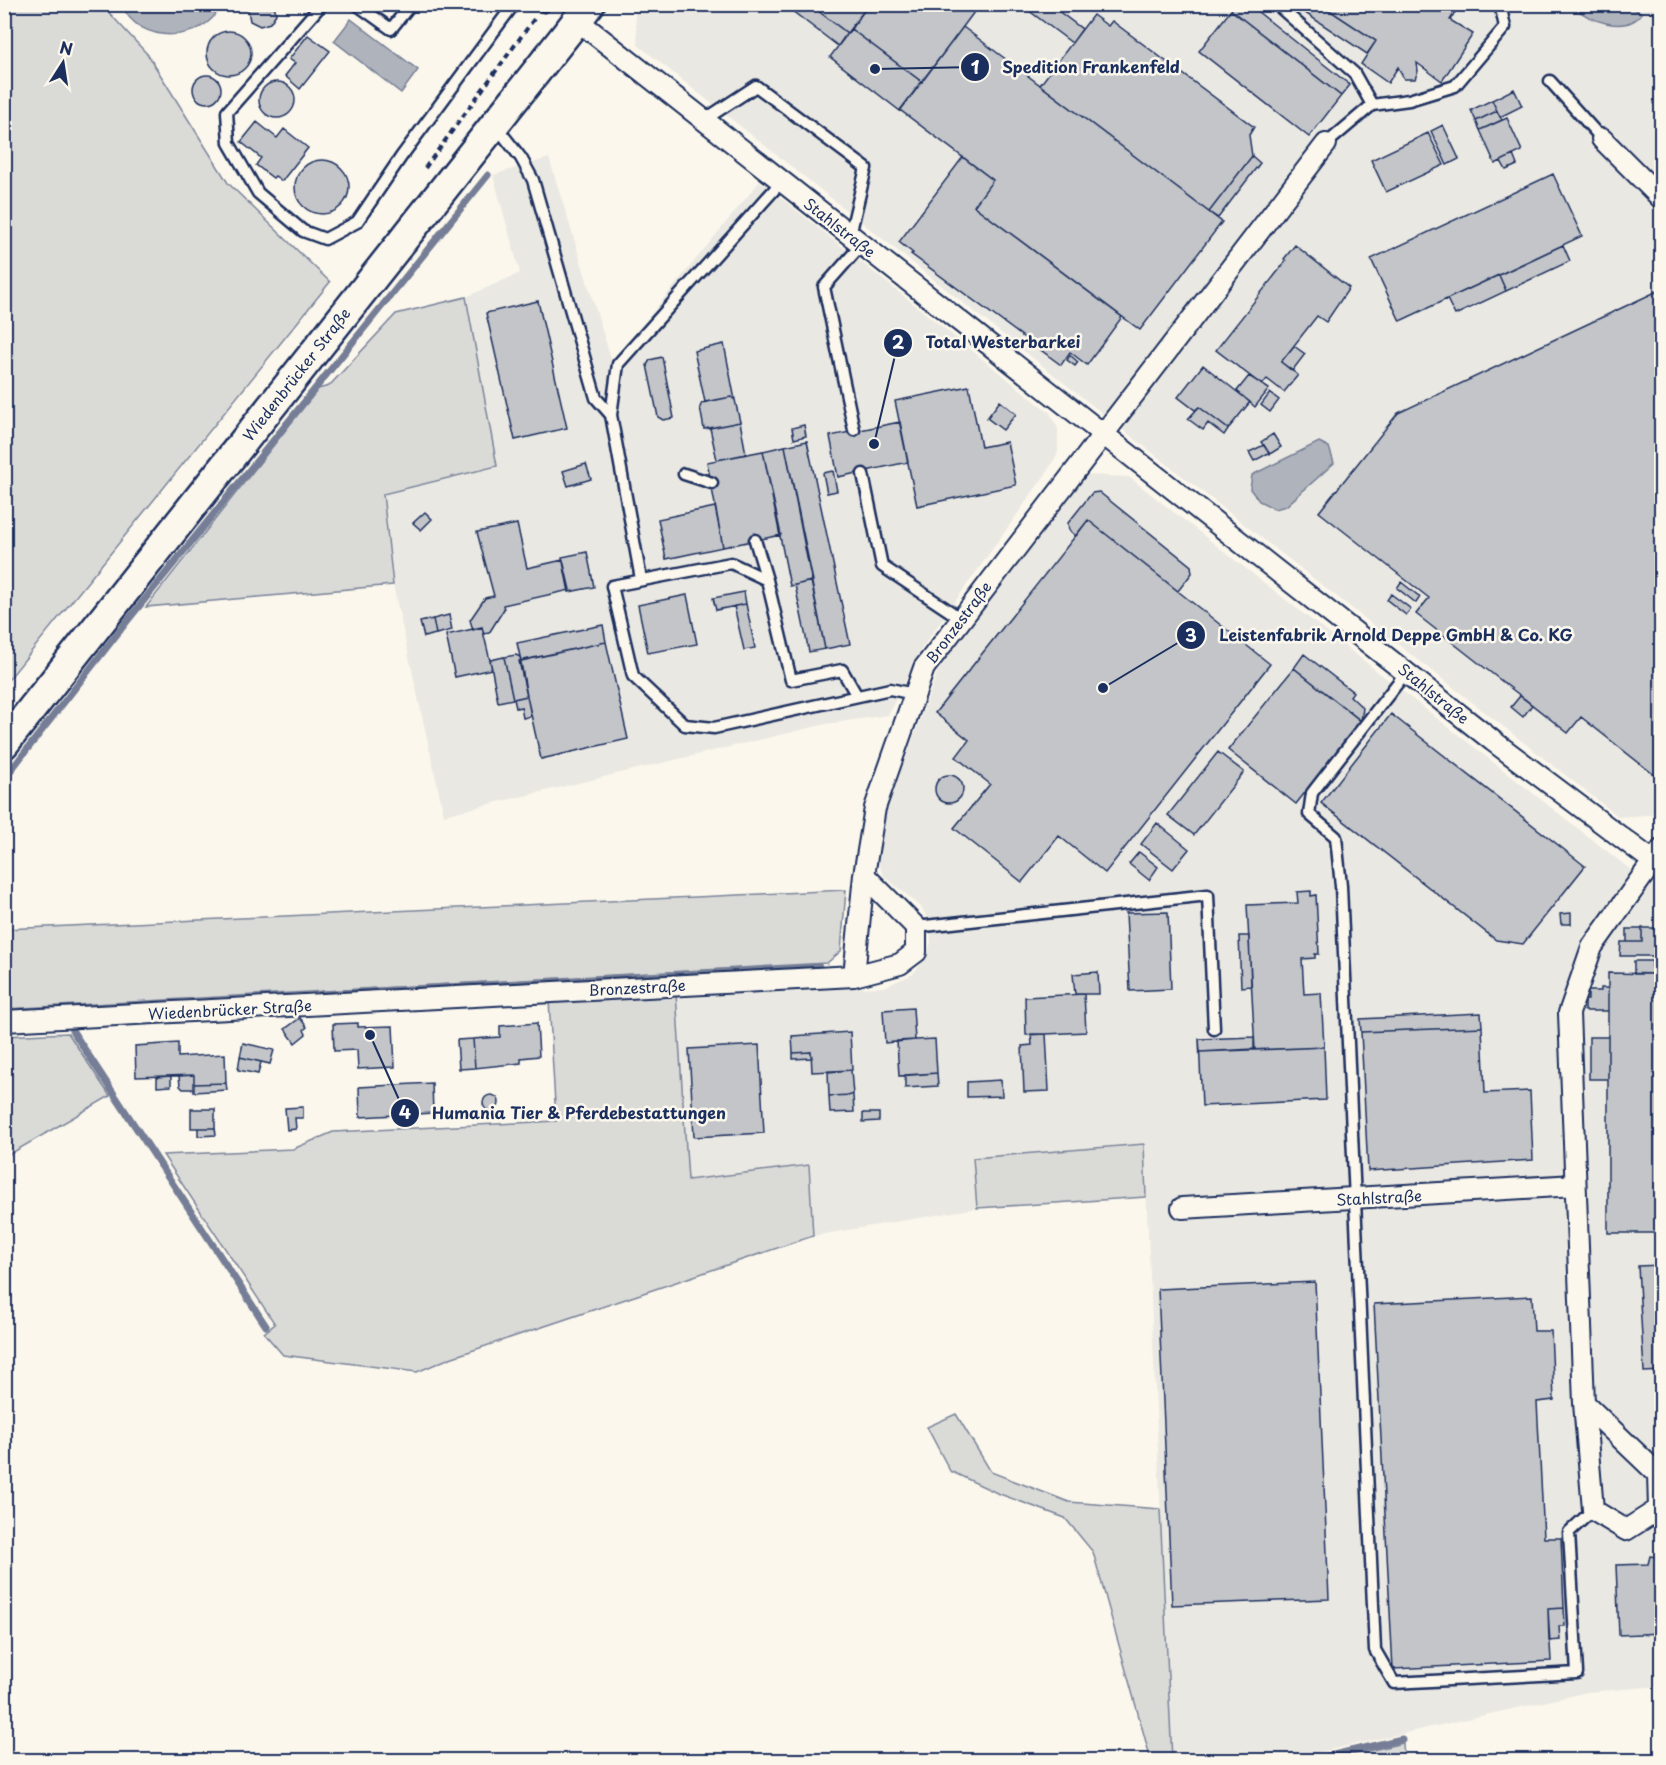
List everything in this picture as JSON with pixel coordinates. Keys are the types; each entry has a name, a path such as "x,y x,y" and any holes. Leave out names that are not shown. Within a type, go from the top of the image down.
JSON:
{"main road":[{"name":"Wiedenbrücker Straße","path":"4,744 583,12"}],"street":[{"name":"Stahlstraße","path":"583,12 704,120 1407,671 1658,860 1592,946 1569,1013 1584,1403 1593,1510"},
{"path":"1602,139 1662,199"},
{"path":"1104,433 1326,144"},
{"name":"Bronzestraße","path":"854,976 864,875 875,808 924,668 960,618 1104,433"},
{"path":"864,875 916,927"},
{"name":"Bronzestraße","path":"455,996 854,976 900,964 916,952 916,927"},
{"name":"Wiedenbrücker Straße","path":"4,1021 455,996"},
{"name":"Stahlstraße","path":"1182,1208 1575,1185"},
{"path":"1584,1403 1659,1474 1659,1509 1626,1530 1593,1510"}],"lane":[{"path":"321,4 227,112 229,143 258,193 303,231 325,238 357,222 401,157 514,4"},
{"path":"356,4 391,29 411,4"},
{"path":"1276,4 1354,73 1372,105"},
{"path":"1326,144 1372,105 1409,100 1455,86 1505,27 1500,4"},
{"path":"1550,81 1602,139"},
{"path":"704,120 756,86 866,168 856,239 824,287 854,430"},
{"path":"494,124 521,158 533,180 596,398 610,415"},
{"path":"641,579 610,415 618,364 782,181"},
{"path":"684,474 712,483"},
{"path":"863,474 882,566 960,618"},
{"path":"755,540 791,680 842,670 857,696"},
{"path":"767,580 731,563 612,586 633,676 685,725 714,728 890,689 915,694"},
{"path":"1407,671 1312,793 1309,814 1336,837 1341,886 1375,1650 1394,1683 1577,1673 1569,1532 1593,1510"},
{"path":"916,927 1208,895 1214,1029"}],"shaded area":[{"path":"4,5 102,5 148,55 228,183 330,282 5,684"},
{"path":"122,5 221,5 213,18 201,27 187,33 172,35 142,28 130,18"},
{"path":"634,5 1661,5 1661,814 1619,817 1122,429 638,45"},
{"path":"1572,5 1627,5 1642,13 1635,20 1627,23 1607,23 1587,16"},
{"path":"351,19 418,70 401,93 334,41"},
{"path":"549,158 612,362 760,181 1050,413 1058,429 1058,453 1045,475 922,648 888,715 826,724 444,815 393,585 383,494 497,466 466,297 520,273 493,175"},
{"path":"466,297 497,466 383,494 393,585 146,607 318,389 329,386 396,314"},
{"path":"1319,442 1329,447 1334,463 1286,506 1275,509 1259,501 1250,489 1252,475"},
{"path":"1087,475 1129,477 1654,888 1661,891 1661,1686 1588,1692 1285,1760 1172,1760 1144,1144 974,1158 977,1208 813,1236 809,1165 688,1180 676,993 884,987 913,974 928,955 931,941 930,921 920,906 884,876 878,863 886,812 939,668"},
{"path":"846,890 841,951 827,963 5,1009 5,929"},
{"path":"676,993 688,1180 809,1165 813,1236 450,1358 417,1372 283,1355 264,1333 275,1324 163,1155 293,1149 333,1132 556,1121 549,1000"},
{"path":"68,1033 110,1096 5,1157 5,1036"},
{"path":"1144,1144 1146,1197 977,1208 973,1158"},
{"path":"956,1414 991,1472 1069,1502 1160,1509 1172,1760 1151,1760 1093,1552 1065,1518 997,1493 950,1471 927,1427"},
{"path":"1403,1743 1404,1760 1329,1760"}],"building":[{"path":"250,4 274,4 276,14 270,23 260,26 250,21 248,10"},
{"path":"465,4 480,4 474,12"},
{"path":"783,4 809,4 847,33 838,46"},
{"path":"809,4 869,4 847,33"},
{"path":"869,4 980,4 922,82 851,29"},
{"path":"1020,4 1049,4 1082,29 1072,43"},
{"path":"1235,4 1248,4 1350,85 1341,96 1231,10"},
{"path":"1320,4 1446,4 1456,11 1450,20 1473,34 1442,81 1417,63 1418,71 1415,79 1404,79 1398,67 1388,83 1361,64 1376,41"},
{"path":"1320,4 1376,41 1367,54 1293,5"},
{"path":"1446,4 1460,4 1456,11"},
{"path":"1231,10 1341,96 1309,137 1199,51"},
{"path":"1093,15 1108,26 1112,21 1254,127 1249,135 1252,156 1209,212 1040,85"},
{"path":"963,27 1222,222 1140,330 974,206 993,180 900,110"},
{"path":"851,29 922,82 900,111 830,57"},
{"path":"229,31 244,38 251,53 244,68 229,75 214,68 207,53 214,38"},
{"path":"308,35 330,51 300,89 285,76 295,63 289,59"},
{"path":"207,75 217,79 221,89 217,99 207,103 197,99 193,89 197,79"},
{"path":"277,82 290,87 295,100 290,113 277,118 264,113 259,100 264,87"},
{"path":"1514,89 1522,106 1500,117 1492,100"},
{"path":"1492,100 1497,111 1476,121 1471,110"},
{"path":"1497,111 1502,120 1480,130 1476,121"},
{"path":"1507,118 1522,151 1495,164 1480,130"},
{"path":"257,122 277,138 284,129 308,148 282,181 275,176 273,178 256,165 261,158 241,142"},
{"path":"1443,125 1459,159 1447,165 1431,131"},
{"path":"1428,133 1444,165 1386,192 1371,160"},
{"path":"1513,155 1517,165 1506,170 1501,161"},
{"path":"1252,156 1260,163 1218,218 1209,212"},
{"path":"963,157 993,180 974,206 1122,317 1087,365 1070,352 1061,365 911,254 913,253 899,242"},
{"path":"322,160 332,162 341,168 347,177 349,187 347,197 341,206 332,212 322,214 312,212 303,206 297,197 295,187 297,177 303,168 312,162"},
{"path":"1553,174 1582,236 1400,321 1371,259"},
{"path":"1295,245 1349,288 1326,322 1317,316 1281,362 1298,375 1284,392 1267,379 1262,385 1216,350 1286,261 1284,259"},
{"path":"1563,245 1570,261 1506,291 1499,275"},
{"path":"1499,275 1506,291 1455,315 1447,299"},
{"path":"1662,289 1662,781 1581,717 1568,733 1416,614 1429,598 1319,512 1398,413"},
{"path":"538,301 567,428 515,440 486,313"},
{"path":"724,344 735,400 731,397 705,402 694,351"},
{"path":"1294,346 1305,354 1292,371 1281,362"},
{"path":"1070,355 1078,362 1075,366 1067,360"},
{"path":"662,357 674,418 663,420 658,417 647,365 650,360"},
{"path":"1203,365 1250,402 1228,429 1199,407 1195,410 1178,397"},
{"path":"1249,376 1269,389 1255,407 1237,391"},
{"path":"969,386 981,447 1007,442 1016,485 917,506 895,401"},
{"path":"1270,393 1279,400 1270,412 1261,405"},
{"path":"731,397 735,400 740,422 704,429 700,407 702,403"},
{"path":"1000,401 1016,414 1003,430 987,418"},
{"path":"1199,407 1228,429 1224,435 1208,423 1203,430 1188,419"},
{"path":"740,422 746,454 717,460 710,428"},
{"path":"900,422 908,462 838,477 830,436"},
{"path":"804,425 806,436 794,439 792,428"},
{"path":"1273,434 1281,447 1270,454 1261,442"},
{"path":"807,441 850,644 825,649 785,446"},
{"path":"1264,445 1269,453 1254,461 1249,452"},
{"path":"785,446 813,581 790,586 763,451"},
{"path":"763,451 781,535 723,547 707,462"},
{"path":"586,464 591,479 568,486 563,471"},
{"path":"833,471 837,491 827,493 823,473"},
{"path":"1099,492 1191,566 1192,573 1178,591 1088,520 1076,536 1069,530 1068,523 1092,493"},
{"path":"715,507 723,547 666,559 658,519"},
{"path":"425,512 432,519 421,530 413,523"},
{"path":"1088,520 1270,664 1105,873 1059,836 1022,882 954,828 990,784 956,757 969,740 935,713"},
{"path":"517,524 527,568 563,560 570,590 503,605 504,609 489,633 484,634 482,627 473,630 470,620 485,598 494,596 477,532"},
{"path":"587,552 594,587 569,592 562,557"},
{"path":"811,581 825,649 809,652 795,585"},
{"path":"1401,582 1420,597 1416,603 1397,588"},
{"path":"744,592 746,604 716,610 713,598"},
{"path":"1391,594 1411,609 1406,615 1387,600"},
{"path":"687,595 697,644 648,653 638,605"},
{"path":"746,604 755,648 744,650 734,606"},
{"path":"449,615 452,630 436,634 433,619"},
{"path":"433,619 436,634 424,637 420,622"},
{"path":"603,625 606,642 521,661 517,643"},
{"path":"482,627 492,669 455,677 446,635"},
{"path":"606,642 628,739 541,759 519,661"},
{"path":"1304,654 1353,692 1350,696 1363,708 1361,721 1294,668"},
{"path":"516,655 520,657 527,696 513,699 504,657"},
{"path":"504,657 513,699 498,702 490,660"},
{"path":"1294,668 1361,721 1296,804 1228,750"},
{"path":"527,696 531,716 523,718 521,707 516,708 514,699"},
{"path":"1520,696 1532,705 1523,717 1511,707"},
{"path":"1391,714 1585,866 1523,944 1496,940 1321,803"},
{"path":"1218,752 1244,772 1194,835 1168,815"},
{"path":"949,775 959,779 963,789 959,799 949,803 939,799 935,789 939,779"},
{"path":"1157,823 1189,849 1173,869 1141,844"},
{"path":"1139,852 1158,867 1149,880 1129,864"},
{"path":"1311,891 1311,896 1316,895 1319,954 1315,954 1315,958 1302,959 1304,994 1321,993 1324,1047 1255,1050 1247,905 1298,903 1297,892"},
{"path":"1168,912 1171,989 1130,991 1126,913"},
{"path":"1571,913 1571,924 1561,924 1560,914"},
{"path":"1642,928 1662,928 1662,956 1620,956 1621,942 1642,942"},
{"path":"1627,929 1642,929 1642,942 1627,942"},
{"path":"1239,936 1249,936 1251,986 1241,987"},
{"path":"1634,961 1652,961 1652,974 1634,974"},
{"path":"1098,972 1099,994 1075,994 1073,974"},
{"path":"1608,973 1662,974 1662,1233 1608,1233"},
{"path":"1601,988 1608,988 1608,1011 1585,1011 1588,991 1601,991"},
{"path":"1084,994 1086,1032 1026,1035 1025,997"},
{"path":"913,1008 915,1040 885,1043 883,1010"},
{"path":"1481,1013 1482,1027 1361,1032 1360,1019"},
{"path":"300,1018 307,1027 304,1030 306,1034 295,1043 285,1029"},
{"path":"358,1023 358,1027 393,1026 395,1067 358,1069 357,1050 334,1051 333,1024"},
{"path":"537,1023 539,1056 521,1058 521,1063 475,1068 473,1039 500,1037 500,1026"},
{"path":"1482,1027 1485,1093 1530,1091 1533,1160 1368,1171 1361,1032"},
{"path":"850,1032 852,1070 812,1072 811,1052 793,1053 792,1036"},
{"path":"1031,1034 1046,1034 1049,1091 1024,1092 1022,1046 1032,1045"},
{"path":"1254,1037 1254,1049 1200,1052 1199,1039"},
{"path":"1589,1037 1608,1037 1608,1079 1589,1079"},
{"path":"473,1039 475,1068 459,1069 457,1040"},
{"path":"935,1039 937,1073 899,1076 897,1041"},
{"path":"1199,1040 1200,1052 1324,1047 1326,1100 1202,1106"},
{"path":"178,1043 178,1057 225,1054 226,1083 194,1084 194,1075 136,1077 135,1046"},
{"path":"243,1043 274,1050 270,1064 240,1057"},
{"path":"759,1045 764,1133 694,1137 689,1049"},
{"path":"811,1052 812,1058 793,1059 793,1053"},
{"path":"240,1057 261,1062 258,1074 238,1070"},
{"path":"851,1070 853,1095 829,1096 828,1072"},
{"path":"937,1073 938,1086 905,1088 905,1075"},
{"path":"194,1075 194,1089 183,1089 180,1086 179,1076"},
{"path":"171,1076 171,1086 157,1087 157,1077"},
{"path":"1001,1080 1002,1096 967,1097 967,1082"},
{"path":"226,1083 227,1090 194,1092 194,1084"},
{"path":"432,1083 433,1113 360,1117 359,1087"},
{"path":"491,1095 497,1097 499,1103 497,1109 491,1111 485,1109 483,1103 485,1097"},
{"path":"853,1095 854,1112 830,1113 829,1096"},
{"path":"303,1107 303,1118 295,1118 296,1129 287,1130 285,1108"},
{"path":"191,1109 215,1109 215,1128 191,1128"},
{"path":"863,1113 879,1113 879,1121 863,1122"},
{"path":"198,1128 215,1128 216,1135 198,1136"},
{"path":"1662,1265 1662,1371 1644,1372 1638,1266"},
{"path":"1315,1282 1329,1599 1172,1605 1158,1289"},
{"path":"1532,1296 1534,1331 1551,1331 1554,1400 1537,1402 1544,1538 1561,1538 1564,1608 1548,1609 1551,1661 1393,1669 1374,1304"},
{"path":"1650,1556 1662,1558 1662,1633 1619,1635 1616,1565 1648,1564"},
{"path":"1564,1608 1565,1626 1559,1626 1560,1640 1549,1641 1548,1609"}],"waterway":[{"path":"4,779 128,620 488,175"},
{"path":"321,994 819,967"},
{"path":"72,1030 266,1326"},
{"path":"1312,1760 1402,1739"}],"place":[{"name":"Spedition Frankenfeld","path":"875,69"},
{"name":"Total Westerbarkei","path":"874,444"},
{"name":"Leistenfabrik Arnold Deppe GmbH & Co. KG","path":"1103,688"},
{"name":"Humania Tier & Pferdebestattungen","path":"370,1035"}]}
